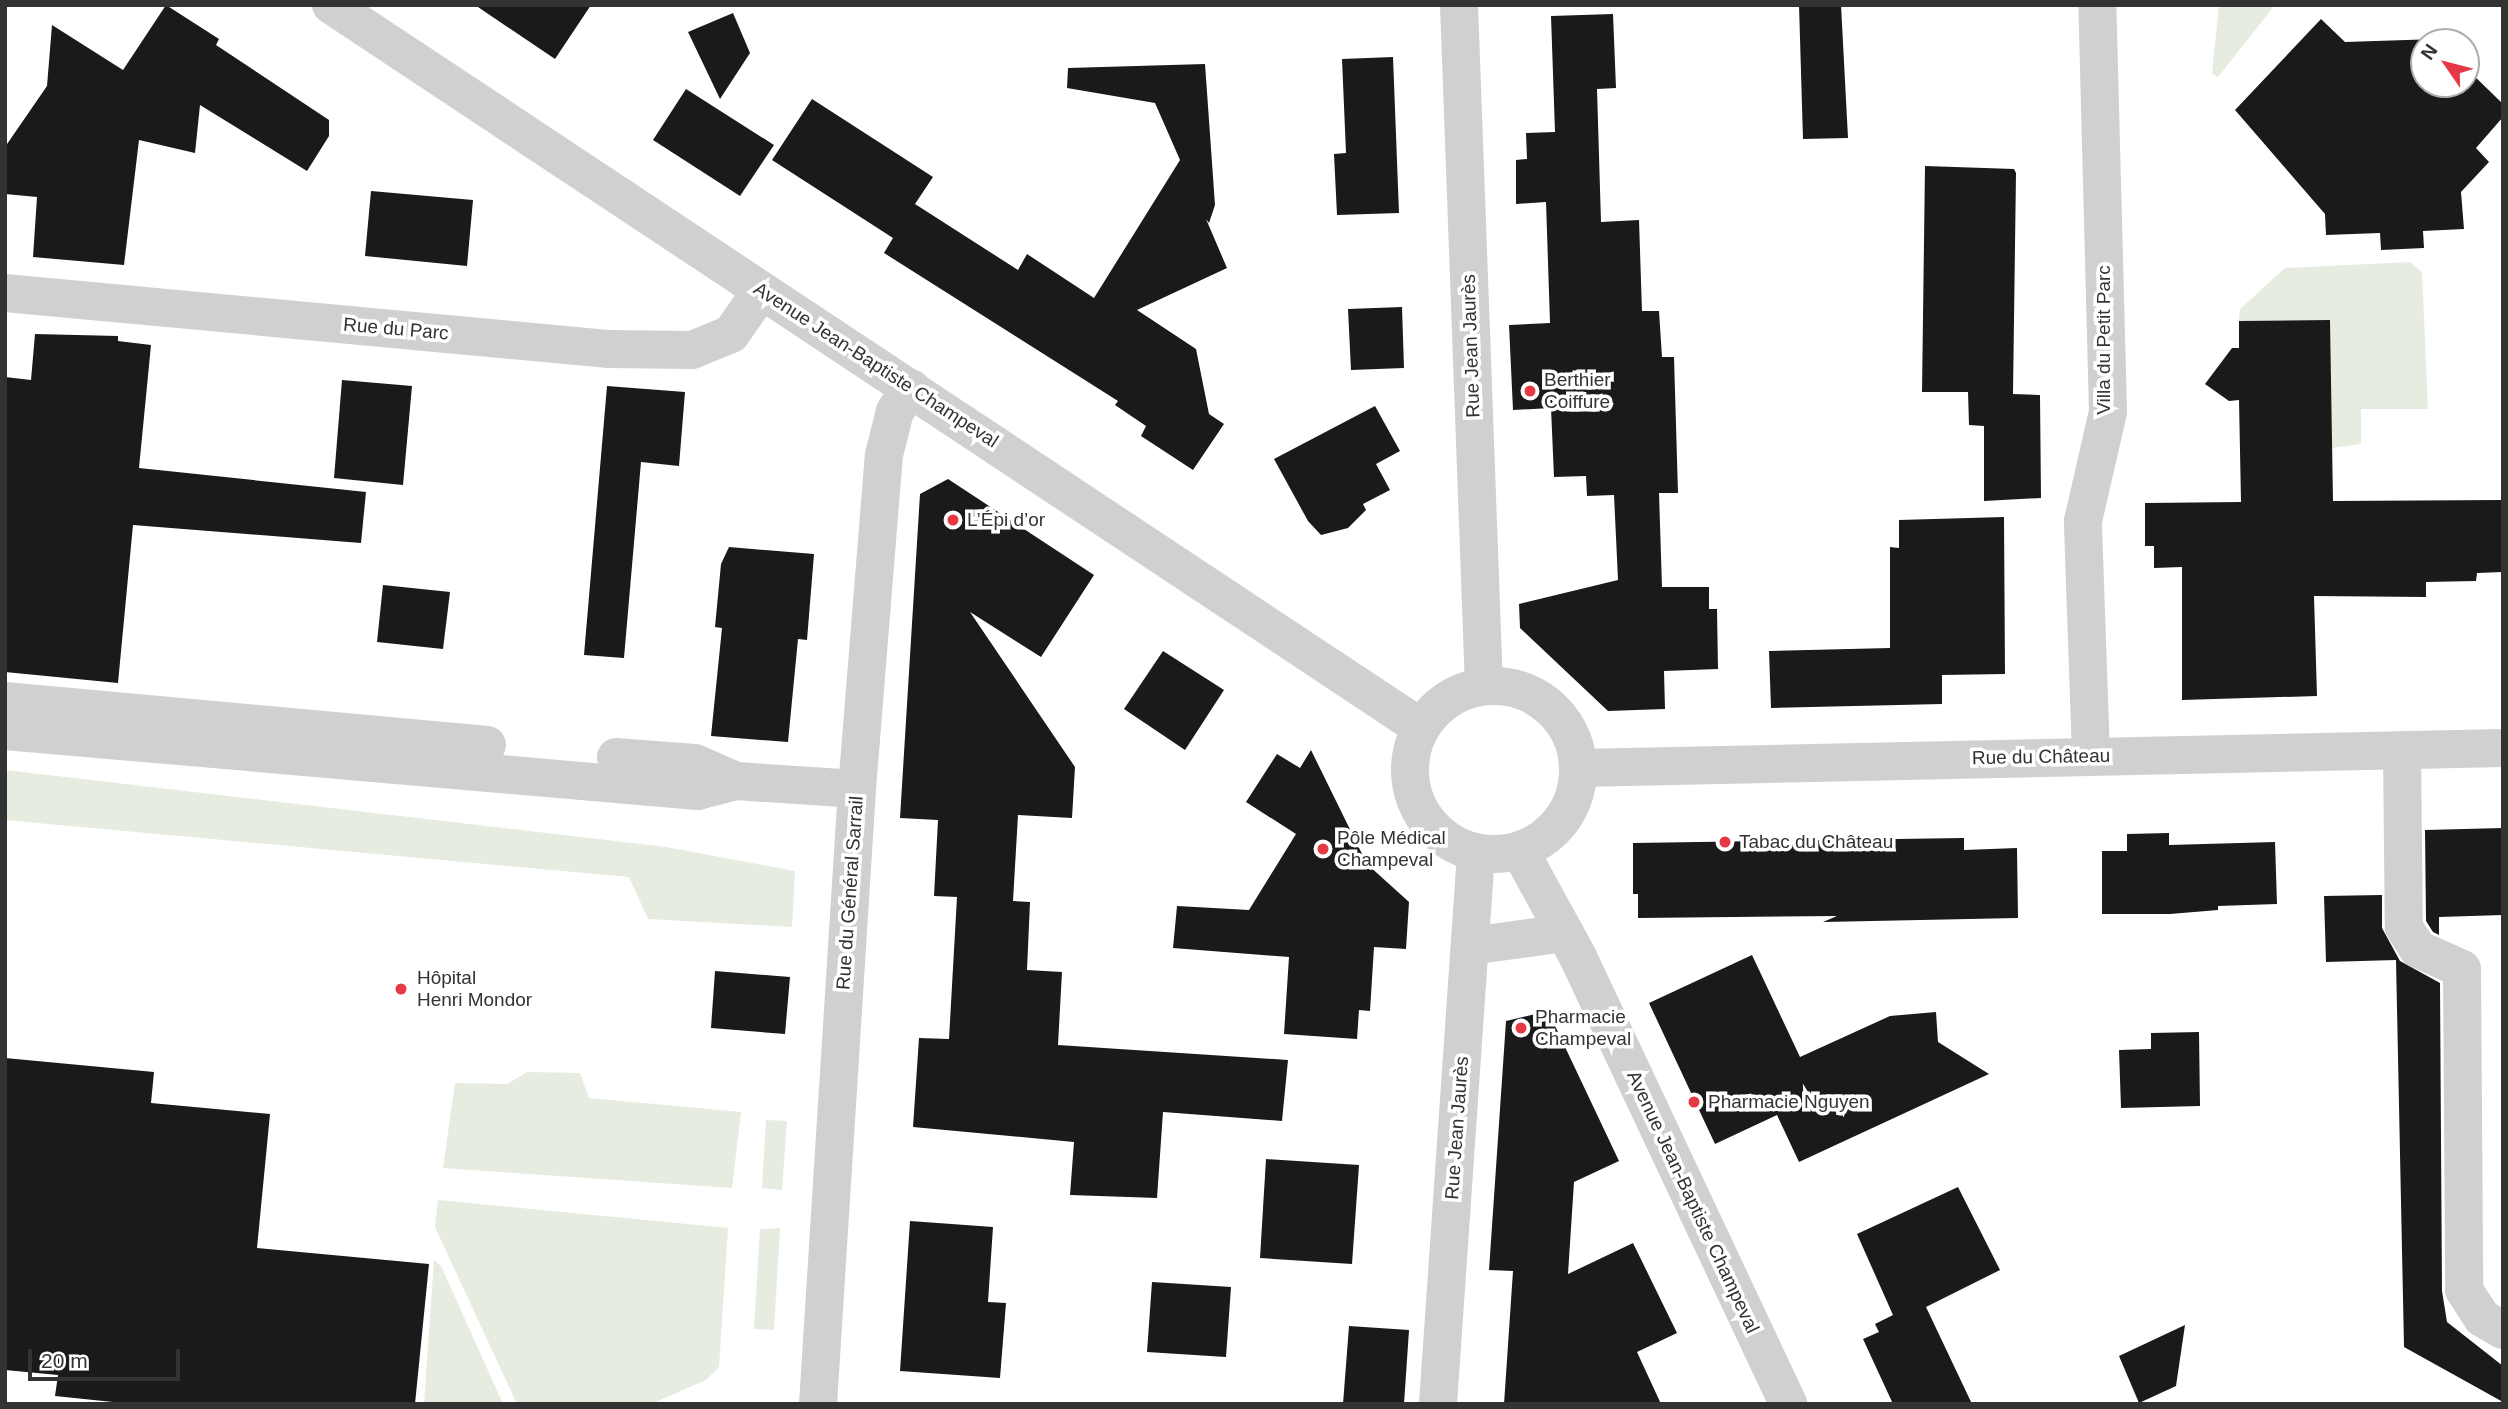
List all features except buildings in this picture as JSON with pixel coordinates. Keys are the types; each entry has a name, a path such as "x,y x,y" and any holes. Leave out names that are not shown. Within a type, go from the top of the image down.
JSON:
{"street":[{"name":"Rue Jean Jaurès","path":"1458,5 1484,686"},
{"name":"Villa du Petit Parc","path":"2091,755 2083,521 2108,466 2097,5"},
{"name":"Avenue Jean-Baptiste Champeval","path":"335,6 1420,727"},
{"name":"Rue du Parc","path":"5,293 609,349 692,350 731,334 761,291"},
{"name":"Rue du Général Sarrail","path":"818,1404 857,789 884,455 895,411 911,388"},
{"path":"1484,686 1525,690 1547,703 1564,721 1575,743 1579,768 1576,795 1564,820 1544,839 1520,851 1476,853 1451,843 1431,827 1416,804 1409,779 1411,752 1420,727 1435,709 1454,695 1484,686"},
{"path":"5,701 695,763 736,781"},
{"path":"5,731 697,791 736,781 857,789"},
{"name":"Rue du Château","path":"1579,768 2503,748"},
{"path":"2402,750 2404,927 2418,949 2462,970 2464,1290 2482,1318 2503,1330"},
{"name":"Avenue Jean-Baptiste Champeval","path":"1520,851 1565,933 1788,1404"},
{"name":"Rue Jean Jaurès","path":"1438,1404 1476,853"},
{"path":"1470,946 1565,933"}],"shaded area":[{"path":"2219,5 2275,5 2218,77 2212,74"},
{"path":"2410,262 2422,272 2428,409 2361,409 2361,444 2332,448 2330,320 2239,321 2240,309 2285,268"},
{"path":"5,770 666,847 795,871 792,927 648,919 629,877 5,820"},
{"path":"527,1072 580,1073 589,1098 741,1112 732,1188 443,1168 455,1083 507,1084"},
{"path":"766,1120 787,1121 782,1190 762,1188"},
{"path":"438,1200 728,1228 719,1367 706,1380 651,1404 517,1404 435,1227"},
{"path":"780,1228 774,1330 754,1329 760,1229"},
{"path":"434,1260 441,1266 503,1404 424,1404"}],"place":[{"name":"Berthier Coiffure","path":"1530,391"},
{"name":"L’Épi d’or","path":"953,520"},
{"name":"Tabac du Château","path":"1725,842"},
{"name":"Pôle Médical Champeval","path":"1323,849"},
{"name":"Hôpital Henri Mondor","path":"401,989"},
{"name":"Pharmacie Champeval","path":"1521,1028"},
{"name":"Pharmacie Nguyen","path":"1694,1102"}]}
